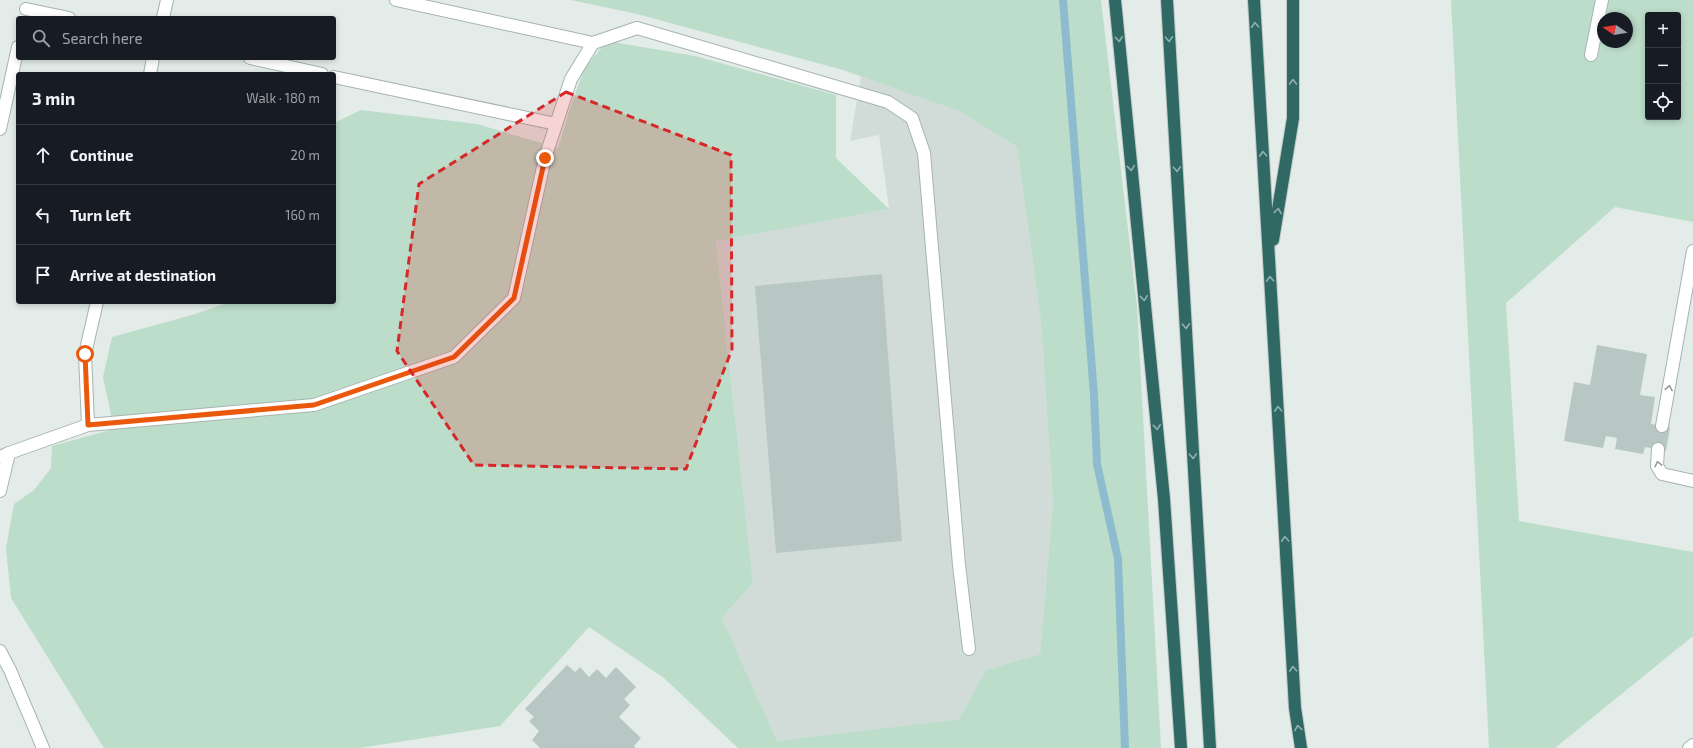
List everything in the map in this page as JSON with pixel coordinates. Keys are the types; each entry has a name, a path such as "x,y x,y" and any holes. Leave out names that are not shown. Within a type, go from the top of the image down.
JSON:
{"highway":[{"path":"1115,0 1164,499 1181,748"},
{"path":"1167,0 1210,748"},
{"path":"1254,0 1295,708 1301,748"},
{"path":"1270,263 1293,118 1293,0"}],"street":[{"path":"163,16 167,0"},
{"path":"396,0 593,43 638,28 888,102 912,118 924,154 959,565 969,649"},
{"path":"1591,55 1602,0"},
{"path":"26,9 59,16"},
{"path":"0,491 4,455 88,425 314,405 454,357 514,298 545,158 571,79 593,43"},
{"path":"0,129 16,56"},
{"path":"150,72 153,60"},
{"path":"259,60 313,72"},
{"path":"336,77 556,124"},
{"path":"1662,426 1693,251"},
{"path":"88,425 85,354 97,304"},
{"path":"1658,449 1657,466 1662,474 1693,481"},
{"path":"0,651 4,668 43,748"},
{"path":"1689,748 1693,745"}],"highlighted area":[{"path":"566,92 731,155 732,349 686,469 474,465 397,351 419,184"}],"shaded area":[{"path":"861,76 961,112 1017,147 1041,322 1053,502 1040,654 986,670 959,719 777,741 722,618 753,583 716,240 889,209 879,135 850,141"}],"green space":[{"path":"571,0 1101,0 1137,306 1161,748 738,748 664,678 589,627 500,726 360,748 104,748 11,598 6,548 14,504 34,490 51,468 52,446 114,429 103,377 112,337 192,315 224,304 336,304 336,122 361,110 477,124 558,148 584,69 607,41 695,56 836,95 836,158 889,209 716,241 753,583 722,618 777,741 959,719 986,670 1040,654 1053,502 1041,322 1017,147 961,112 843,70 637,14"},
{"path":"1451,0 1693,0 1693,222 1615,207 1506,303 1519,521 1693,552 1693,636 1555,748 1489,748"}],"building":[{"path":"882,274 902,541 776,553 755,286"},
{"path":"1597,345 1647,354 1640,395 1655,397 1651,424 1670,427 1666,451 1645,447 1643,454 1615,449 1617,438 1606,436 1603,448 1564,441 1574,382 1590,385"},
{"path":"567,665 575,672 580,667 589,677 597,669 606,678 616,667 636,687 624,699 630,705 619,717 641,738 634,746 636,748 540,748 532,740 539,731 529,721 534,717 525,709"}],"waterway":[{"path":"1063,0 1094,395 1097,464 1118,559 1125,748"}],"route":[{"path":"85,354 88,425 314,405 454,357 486,328 514,298 545,158"}]}
